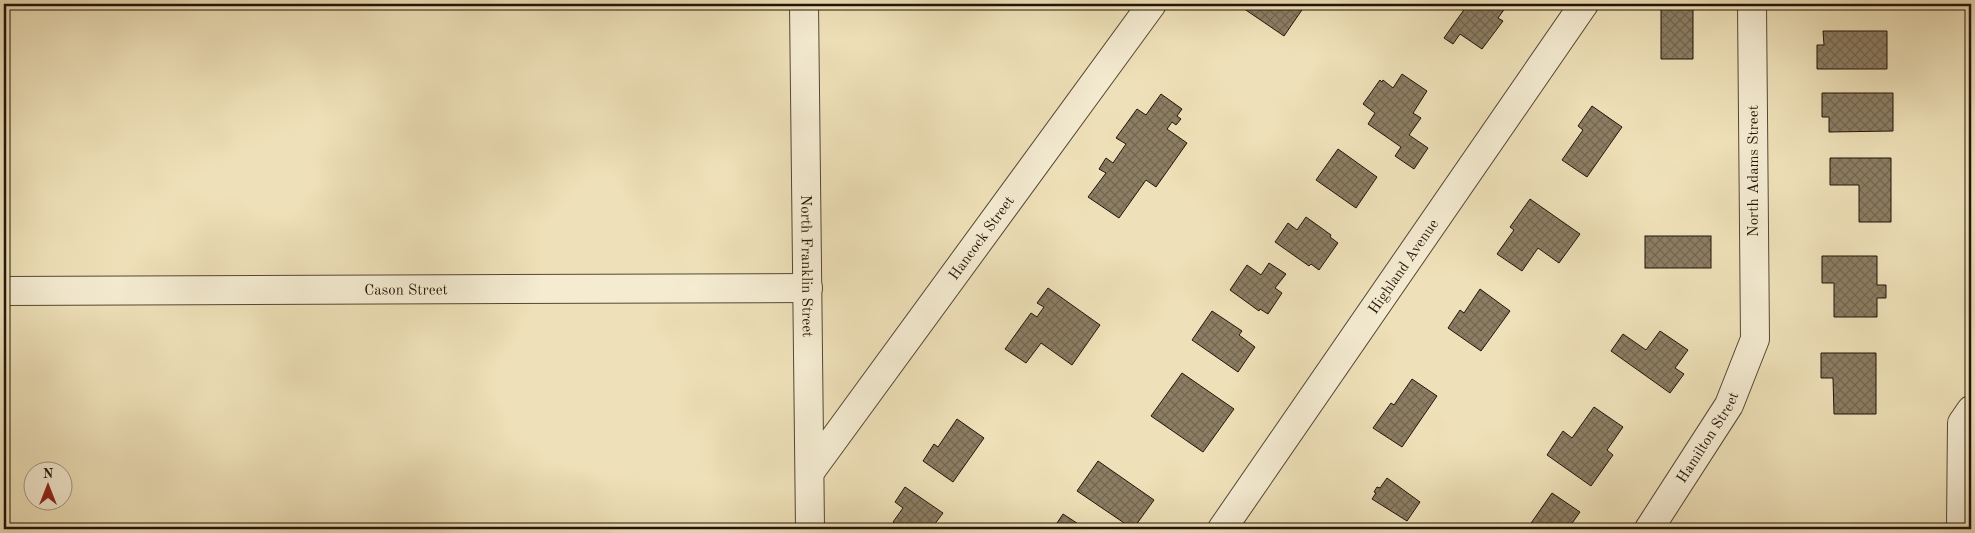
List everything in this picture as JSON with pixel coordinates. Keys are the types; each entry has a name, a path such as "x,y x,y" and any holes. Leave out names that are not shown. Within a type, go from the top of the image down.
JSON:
{"street":[{"name":"North Franklin Street","path":"804,4 810,529"},
{"name":"Hancock Street","path":"810,472 1152,4"},
{"name":"Highland Avenue","path":"1222,529 1584,4"},
{"name":"North Adams Street","path":"1752,4 1755,339"},
{"name":"Cason Street","path":"4,291 808,288"},
{"name":"Hamilton Street","path":"1648,529 1729,405 1755,339"},
{"path":"1961,529 1962,423 1971,410"}],"building":[{"path":"1237,4 1306,4 1284,36"},
{"path":"1468,4 1508,4 1498,18 1503,21 1482,49 1460,34 1453,44 1444,38"},
{"path":"1658,4 1693,4 1693,59 1661,59 1661,5"},
{"path":"1885,4 1885,5 1815,5"},
{"path":"1971,23 1971,58 1966,24"},
{"path":"1823,31 1887,31 1887,69 1817,69 1817,45 1824,45"},
{"path":"1402,74 1427,91 1413,113 1421,118 1409,135 1428,148 1414,169 1395,156 1401,147 1368,124 1375,113 1363,104 1380,80 1382,82 1383,80 1393,88"},
{"path":"1822,93 1893,93 1893,131 1829,132 1829,117 1822,117"},
{"path":"1161,94 1182,109 1177,116 1181,119 1176,125 1172,122 1167,129 1187,143 1156,187 1146,180 1119,218 1088,197 1106,173 1099,169 1106,158 1113,163 1126,144 1116,138 1137,109 1146,115"},
{"path":"1592,106 1622,127 1587,177 1562,160 1583,130 1578,126"},
{"path":"1338,149 1377,177 1356,208 1316,180"},
{"path":"1830,158 1891,158 1891,222 1859,222 1859,185 1830,185"},
{"path":"1530,199 1580,234 1559,263 1538,248 1522,271 1497,254 1514,230 1510,227"},
{"path":"1306,217 1331,235 1330,237 1338,243 1319,270 1311,264 1309,266 1275,242 1288,223 1297,230"},
{"path":"1645,236 1711,236 1711,268 1645,268"},
{"path":"1822,256 1877,256 1877,285 1886,285 1886,298 1877,298 1877,317 1834,317 1834,283 1822,283"},
{"path":"1269,263 1286,274 1275,288 1282,293 1268,314 1260,309 1259,311 1230,290 1247,265 1261,275"},
{"path":"1048,288 1100,325 1072,365 1041,343 1026,363 1005,349 1031,313 1037,317 1044,307 1037,303"},
{"path":"1480,289 1510,311 1481,351 1448,328 1460,310 1464,313"},
{"path":"1212,311 1242,331 1239,335 1255,347 1238,372 1192,340"},
{"path":"1660,331 1688,350 1675,368 1684,374 1670,393 1611,351 1623,334 1646,350"},
{"path":"1821,353 1876,353 1876,414 1834,414 1833,378 1821,378"},
{"path":"1182,373 1234,409 1203,452 1151,416"},
{"path":"1412,379 1437,396 1402,447 1373,428 1391,403 1394,405"},
{"path":"1594,407 1623,427 1607,450 1613,455 1591,486 1547,455 1563,431 1572,438"},
{"path":"957,419 984,438 953,482 923,461 934,444 938,447"},
{"path":"1098,461 1154,500 1133,529 1077,491"},
{"path":"1387,478 1420,502 1407,521 1372,499 1377,487 1380,488"},
{"path":"905,487 943,513 931,529 903,529 893,522 903,508 895,502"},
{"path":"1552,493 1580,512 1568,529 1527,529"},
{"path":"1063,514 1086,529 1053,529"},
{"path":"1314,523 1323,529 1309,529"}]}
